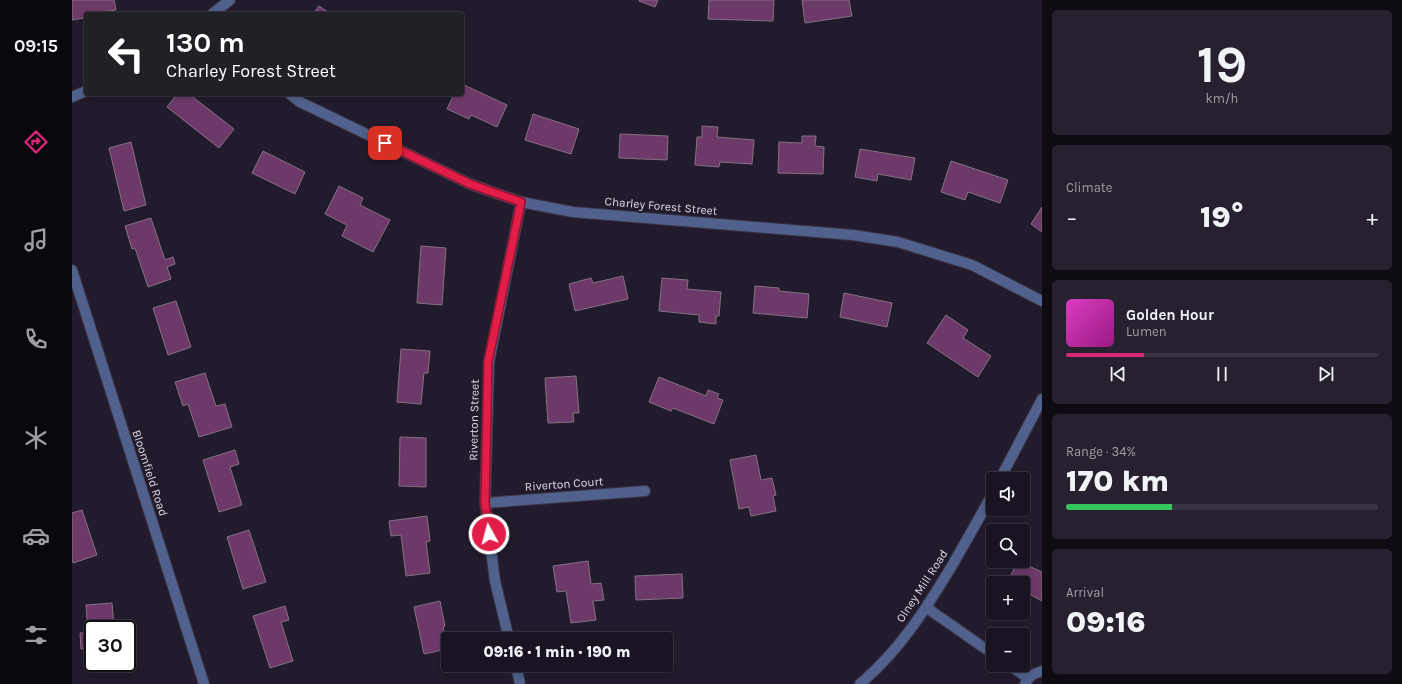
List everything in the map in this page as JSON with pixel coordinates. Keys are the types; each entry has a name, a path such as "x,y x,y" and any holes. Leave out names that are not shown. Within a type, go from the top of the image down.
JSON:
{"street":[{"path":"215,12 230,0"},
{"path":"72,97 84,92"},
{"name":"Charley Forest Street","path":"292,96 300,102 470,184 521,202 573,212 853,235 898,242 972,265 1042,301"},
{"name":"Riverton Street","path":"507,632 495,581 485,503 488,362 521,202"},
{"name":"Bloomfield Road","path":"72,270 204,684"},
{"path":"1004,472 1042,398"},
{"name":"Riverton Court","path":"485,503 645,491"},
{"name":"Olney Mill Road","path":"860,684 877,670 927,608 986,506"},
{"path":"927,608 986,649"},
{"path":"1016,672 1026,681 1034,674 1042,671"},
{"path":"517,672 520,684"}],"building":[{"path":"72,0 114,0 116,10 84,12 84,18 72,20"},
{"path":"639,0 658,0 655,7"},
{"path":"709,0 774,0 773,21 708,19"},
{"path":"802,0 849,0 852,16 805,23"},
{"path":"319,6 328,12 314,12"},
{"path":"464,85 507,105 497,127 471,115 469,119 447,109 453,96 464,96"},
{"path":"175,96 192,96 234,129 219,148 167,107"},
{"path":"533,114 579,129 571,154 525,140"},
{"path":"702,126 718,127 717,137 754,140 752,164 720,162 719,167 695,165 697,137 702,137"},
{"path":"620,134 668,136 667,160 619,158"},
{"path":"802,136 816,136 815,146 824,147 823,174 778,173 779,142 802,143"},
{"path":"131,142 146,205 124,211 109,148"},
{"path":"860,149 915,158 911,180 878,174 877,181 855,177"},
{"path":"263,151 305,172 295,194 252,173"},
{"path":"951,161 1008,180 1000,203 968,192 965,200 941,192"},
{"path":"339,186 363,198 360,205 390,220 373,252 342,236 347,225 325,214"},
{"path":"1042,207 1042,232 1031,224"},
{"path":"151,218 165,260 173,257 175,264 167,267 171,279 148,287 135,248 132,249 125,226"},
{"path":"421,246 446,248 442,305 417,303"},
{"path":"623,276 628,299 575,311 569,284 591,278 593,283"},
{"path":"662,278 688,280 687,289 721,292 719,316 716,316 716,324 699,322 699,315 659,311"},
{"path":"755,286 779,288 779,291 809,294 807,318 753,313"},
{"path":"844,293 892,303 887,327 840,317"},
{"path":"176,301 191,347 168,355 153,308"},
{"path":"946,315 968,330 963,338 991,356 978,377 927,343"},
{"path":"401,349 430,351 428,373 424,373 421,404 397,402"},
{"path":"205,373 216,406 225,404 232,427 199,437 188,404 183,406 175,382"},
{"path":"576,376 579,413 573,413 574,422 548,423 545,378"},
{"path":"659,377 706,396 708,390 719,394 717,398 723,400 714,424 673,408 671,411 649,402"},
{"path":"400,437 426,438 426,487 399,486"},
{"path":"235,450 239,464 230,467 242,505 219,512 203,460"},
{"path":"756,455 761,480 772,478 776,495 773,496 776,511 751,516 749,507 739,509 730,460"},
{"path":"82,510 97,555 73,563 72,513"},
{"path":"427,516 430,541 426,542 430,573 406,576 401,535 391,536 389,521"},
{"path":"249,530 266,582 243,589 227,537"},
{"path":"588,561 591,584 601,583 604,600 593,601 596,620 571,623 566,591 557,592 553,566"},
{"path":"1030,566 1042,572 1042,601 1031,595 1030,597 1030,576 1010,576 1014,568 1030,568"},
{"path":"682,574 683,598 636,600 635,576"},
{"path":"440,601 445,626 443,627 444,632 441,632 441,650 424,654 414,607"},
{"path":"112,603 113,620 87,620 86,605"},
{"path":"285,606 289,620 281,622 293,661 270,668 253,616"},
{"path":"80,633 84,633 84,649 81,649"}],"route":[{"path":"385,143 470,184 521,202 488,362 485,503 489,534"}]}
